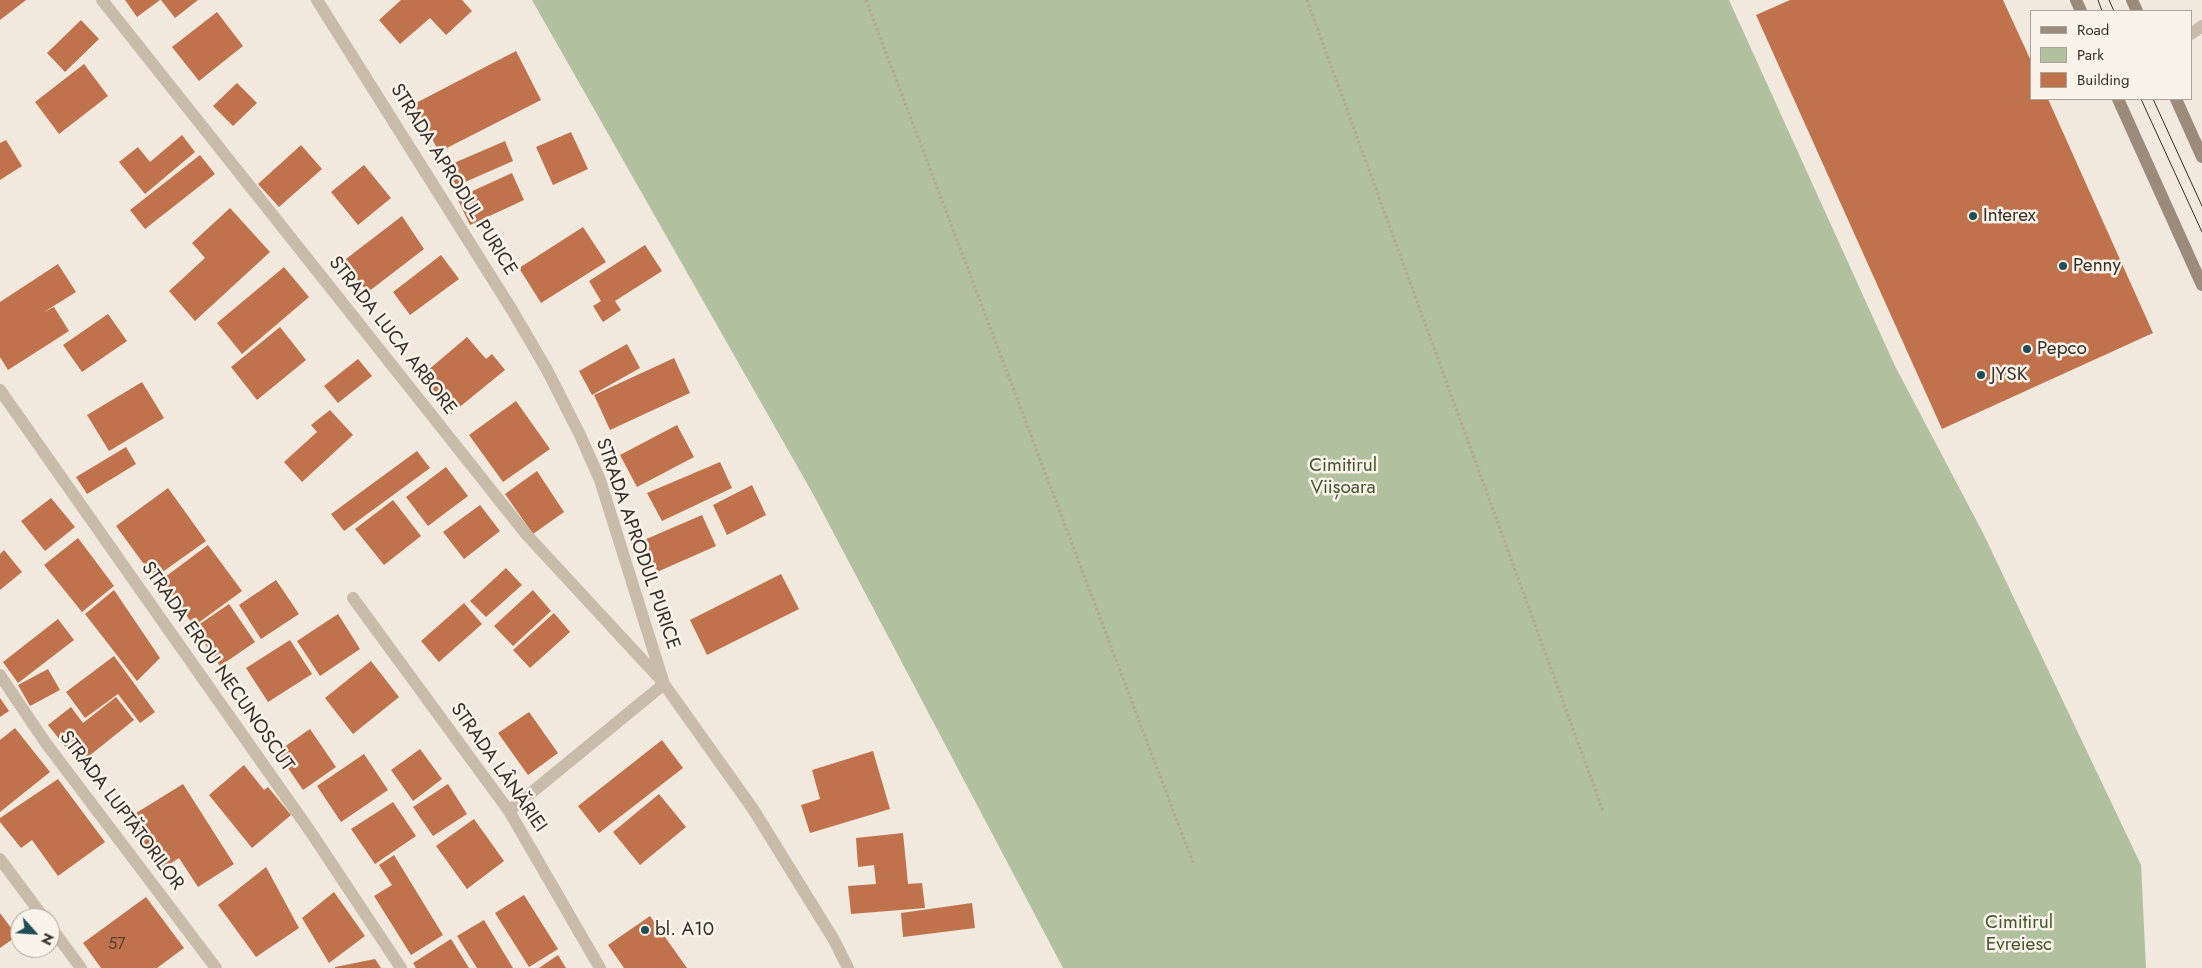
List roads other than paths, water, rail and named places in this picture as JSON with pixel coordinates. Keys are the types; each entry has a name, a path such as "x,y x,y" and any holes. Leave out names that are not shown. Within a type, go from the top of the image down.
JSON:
{"main road":[{"path":"2118,100 2202,286"},
{"path":"2176,100 2202,157"}],"street":[{"name":"STRADA LUCA ARBORE","path":"102,0 526,534 664,684"},
{"name":"STRADA APRODUL PURICE","path":"317,0 512,310 547,370 576,427 600,480 664,684 753,809 834,940 848,968"},
{"name":"STRADA EROU NECUNOSCUT","path":"0,390 310,831 400,968"},
{"name":"STRADA LÂNĂRIEI","path":"353,598 509,811 600,968"},
{"name":"STRADA LUPTĂTORILOR","path":"0,674 45,742 216,968"},
{"path":"509,811 664,684"},
{"path":"0,859 37,908"},
{"path":"60,940 81,968"}],"tram line":[{"path":"2098,0 2102,10"},
{"path":"2109,0 2114,10"},
{"path":"2141,100 2202,232"},
{"path":"2153,100 2202,206"}],"place":[{"name":"Interex","path":"1973,216"},
{"name":"Penny","path":"2063,266"},
{"name":"Pepco","path":"2027,349"},
{"name":"JYSK","path":"1981,375"},
{"name":"bl. A10","path":"645,930"}],"park label":[{"name":"Cimitirul Viișoara","path":"1343,477"},
{"name":"Cimitirul Evreiesc","path":"2019,934"}]}
